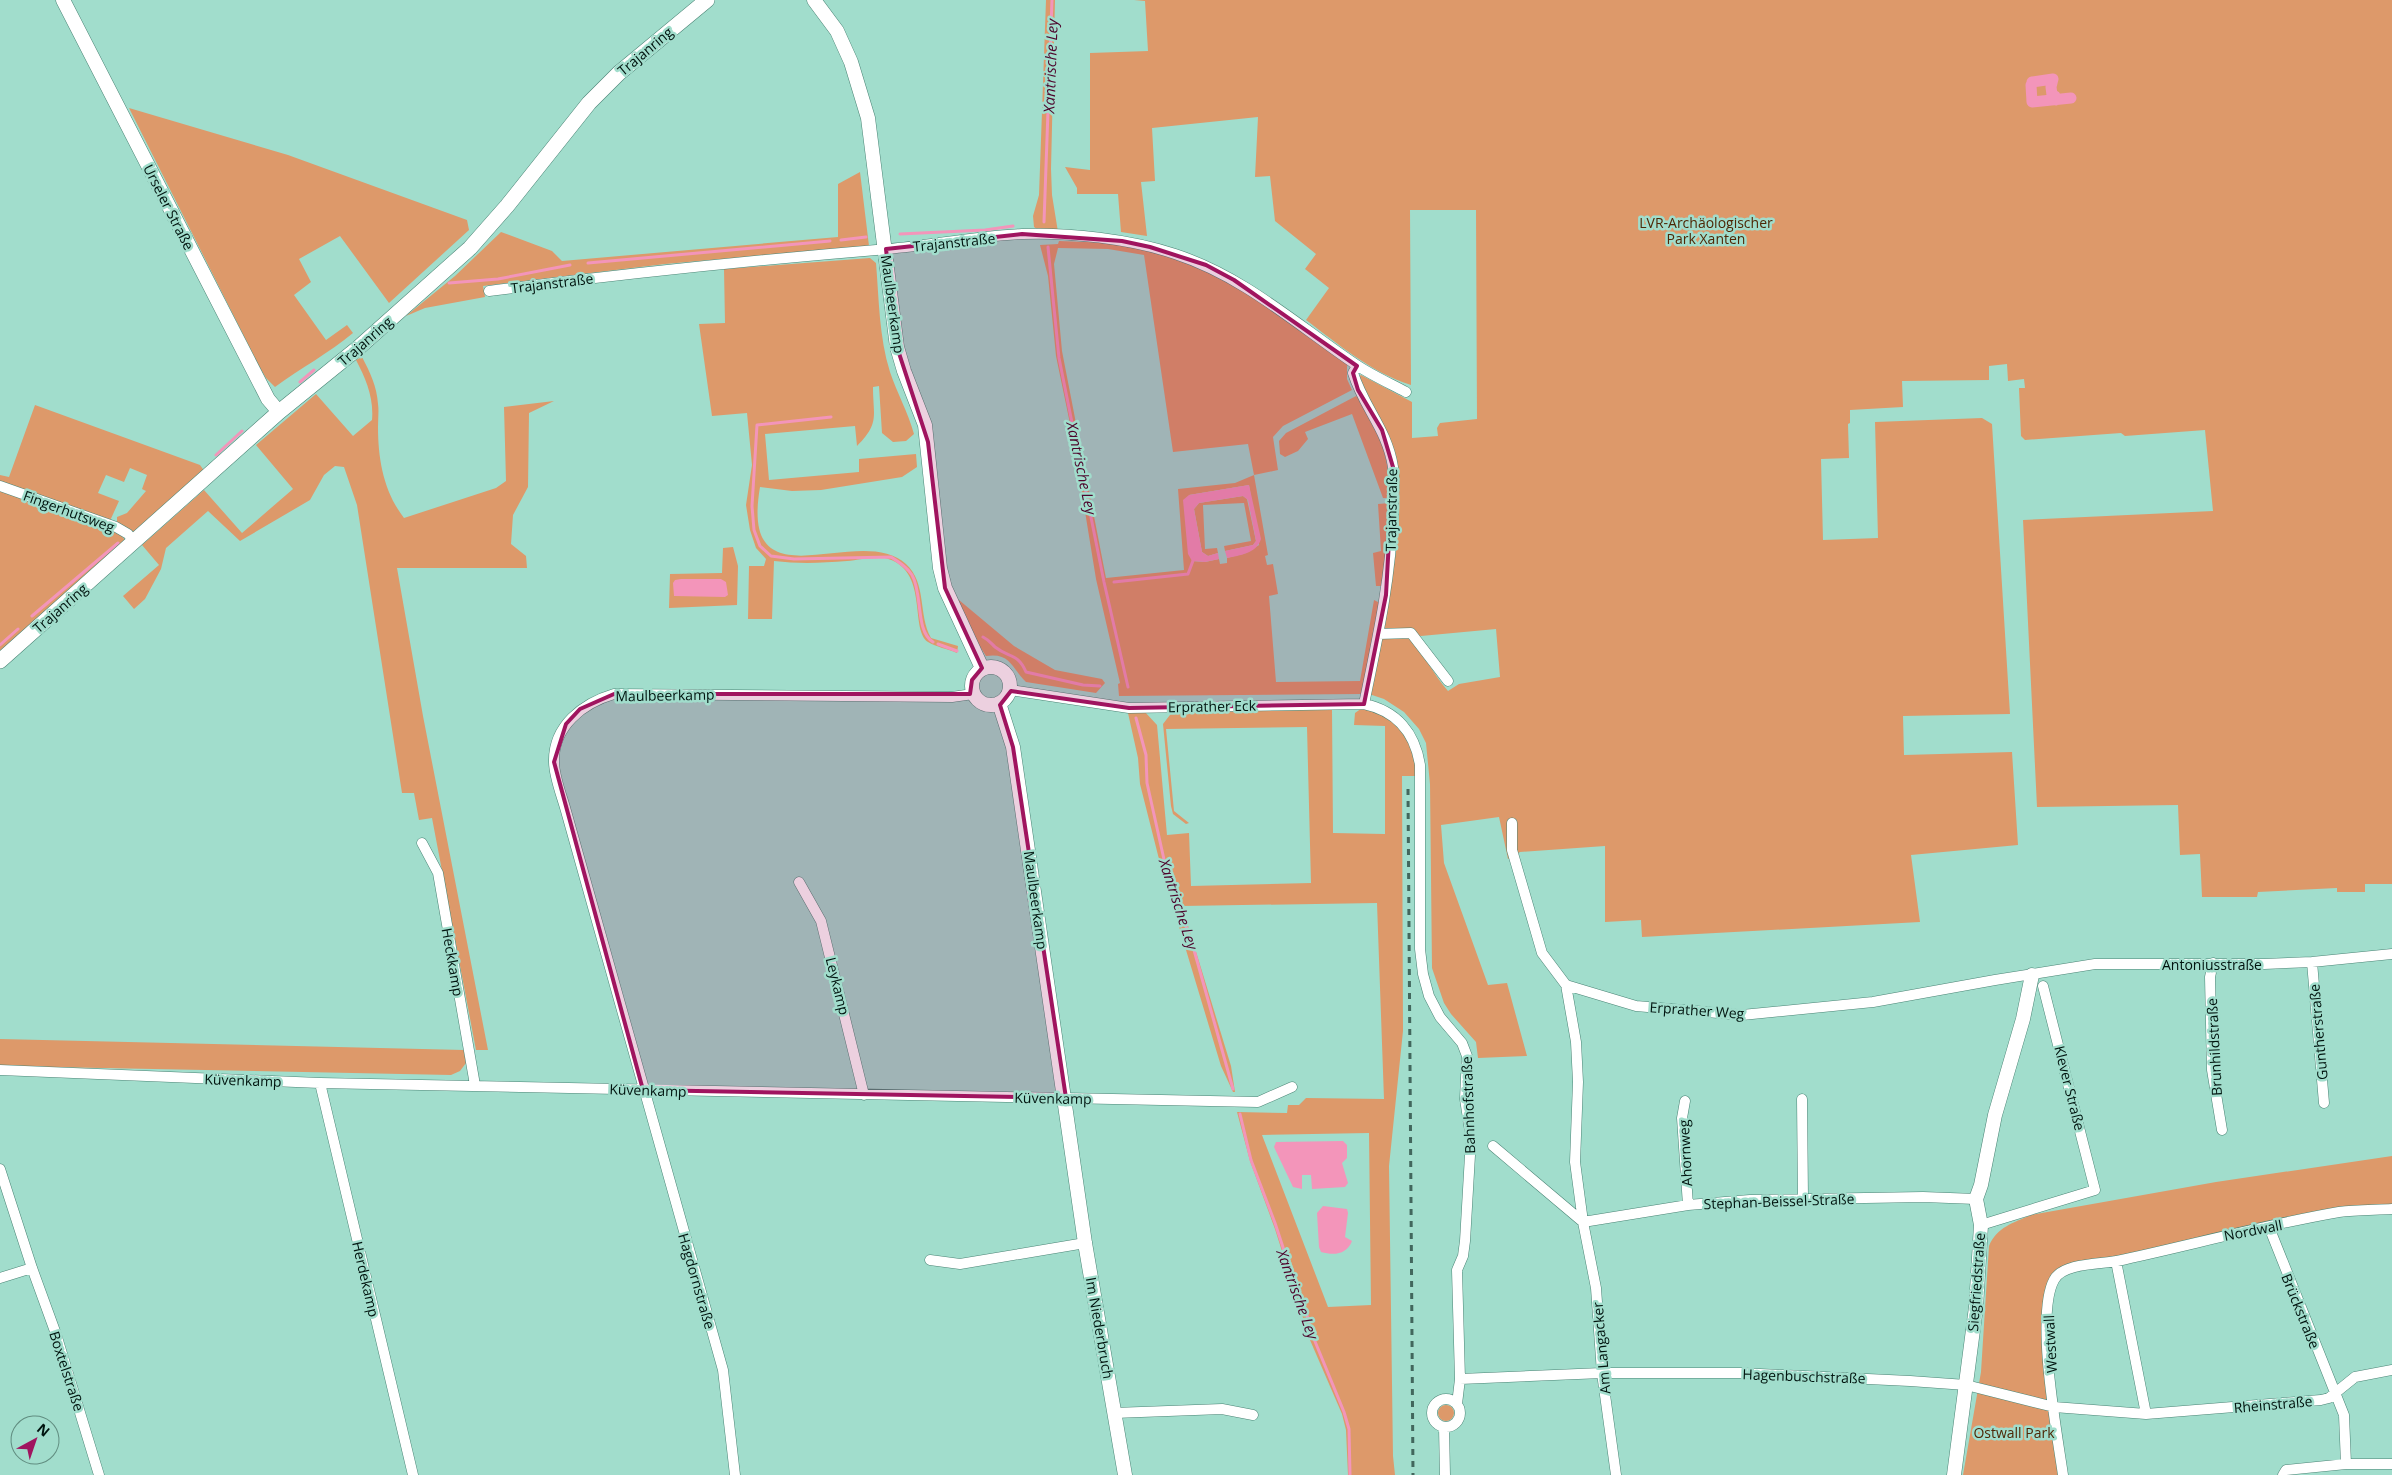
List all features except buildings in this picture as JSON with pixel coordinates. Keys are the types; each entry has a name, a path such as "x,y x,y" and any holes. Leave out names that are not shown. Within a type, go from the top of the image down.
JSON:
{"main road":[{"name":"Trajanring","path":"0,661 135,543 279,412 358,348 470,248 507,206 589,103 619,73 707,0"}],"street":[{"name":"Urseler Straße","path":"63,0 268,398 279,412"},
{"name":"Maulbeerkamp","path":"814,0 837,32 861,90 873,145 897,347 904,371 922,412 928,442 940,568 945,588 982,668"},
{"name":"Trajanstraße","path":"489,290 681,267 886,249 1022,234 1122,240 1150,246 1206,265 1272,304 1358,366 1406,392"},
{"name":"Trajanstraße","path":"1358,366 1353,374 1358,390 1382,430 1393,467 1392,536 1386,595 1364,704"},
{"name":"Fingerhutsweg","path":"0,486 116,528 128,534 135,543"},
{"path":"1378,634 1411,633 1448,681"},
{"path":"996,667 1003,670 1010,683 1010,690 1004,700 999,703 984,704 973,694 972,680 982,668 996,667"},
{"name":"Erprather Eck","path":"1010,690 1129,708 1364,704 1387,712 1407,730"},
{"name":"Maulbeerkamp","path":"643,1090 554,762 558,740 566,724 580,708 596,699 614,694 952,697 973,694"},
{"name":"Maulbeerkamp","path":"999,703 1013,747 1066,1098"},
{"name":"Bahnhofstraße","path":"1407,730 1414,742 1420,765 1420,949 1423,974 1434,1007 1462,1043 1467,1056 1465,1099 1470,1138 1465,1240 1463,1256 1457,1270 1460,1379 1457,1404 1460,1409 1458,1420 1450,1427 1444,1427"},
{"path":"1512,823 1512,850 1542,953 1566,985"},
{"name":"Heckkamp","path":"422,843 438,873 475,1084"},
{"name":"Leykamp","path":"799,882 821,921 864,1095"},
{"name":"Antoniusstraße","path":"2032,975 2095,964 2312,962 2392,954"},
{"name":"Guntherstraße","path":"2312,962 2324,1102"},
{"name":"Brunhildstraße","path":"2212,963 2210,977 2212,1070 2222,1130"},
{"name":"Erprather Weg","path":"1566,985 1636,1006 1742,1015 1873,1002 2032,975"},
{"name":"Siegfriedstraße","path":"1954,1475 1976,1307 1981,1225 1976,1200 1981,1185 1995,1115 2022,1019 2032,975"},
{"name":"Am Langacker","path":"1566,985 1576,1042 1578,1082 1575,1162 1583,1222 1596,1288 1602,1373 1616,1475"},
{"name":"Klever Straße","path":"1981,1225 2095,1190 2043,986"},
{"name":"Küvenkamp","path":"0,1070 320,1082 1258,1102 1292,1087"},
{"name":"Herdekamp","path":"320,1082 413,1475"},
{"name":"Hagdornstraße","path":"643,1090 723,1370 735,1475"},
{"name":"Im Niederbruch","path":"1066,1098 1086,1243 1125,1475"},
{"path":"1802,1099 1803,1199"},
{"name":"Ahornweg","path":"1685,1100 1682,1118 1688,1205"},
{"path":"1493,1146 1583,1222"},
{"name":"Boxtelstraße","path":"0,1169 58,1343 99,1475"},
{"name":"Stephan-Beissel-Straße","path":"1583,1222 1688,1205 1750,1200 1924,1197 1976,1200"},
{"name":"Nordwall","path":"2116,1261 2340,1212 2392,1209"},
{"name":"Brückstraße","path":"2269,1227 2344,1415 2346,1464"},
{"path":"930,1260 960,1264 1086,1243"},
{"path":"2116,1261 2146,1414"},
{"name":"Westwall","path":"2063,1475 2046,1326 2049,1293 2054,1278 2071,1268 2116,1261"},
{"path":"0,1278 32,1268"},
{"name":"Rheinstraße","path":"2146,1414 2321,1400 2336,1394 2355,1378 2392,1370"},
{"name":"Hagenbuschstraße","path":"1460,1379 1602,1373 1740,1373 1966,1385 2054,1407 2146,1414"},
{"path":"1444,1475 1444,1427 1435,1422 1433,1408 1444,1399 1457,1404"},
{"path":"1114,1413 1222,1409 1253,1415"},
{"path":"2282,1475 2286,1470 2346,1464 2392,1464"}],"highlighted area":[{"path":"1022,234 1122,241 1150,247 1206,265 1234,280 1357,366 1353,373 1358,390 1382,430 1393,467 1386,595 1364,704 1129,708 1011,691 1000,705 1013,747 1066,1098 643,1090 554,762 566,724 580,709 614,694 970,694 972,680 982,668 945,588 928,442 897,347 886,249"}],"green space":[{"path":"1046,0 1055,0 1051,169 1052,195 1058,232 1041,232 1034,227 1033,216 1039,195"},
{"name":"LVR-Archäologischer Park Xanten","path":"1134,0 2392,0 2392,884 2365,884 2365,892 2337,892 2337,888 2258,892 2257,897 2202,897 2200,854 2180,855 2178,805 2037,807 2023,520 2213,511 2205,430 2125,436 2121,433 2025,440 2021,436 2019,388 2025,388 2024,379 2008,381 2007,364 1989,366 1989,380 1902,381 1903,407 1850,410 1850,423 1848,424 1849,458 1821,459 1823,540 1878,538 1875,422 1982,418 1992,424 2010,714 1903,716 1904,755 2012,752 2018,845 1911,855 1920,922 1642,937 1641,920 1605,922 1605,846 1520,852 1508,859 1499,817 1441,825 1444,863 1488,985 1507,983 1527,1056 1478,1058 1476,1042 1451,1014 1444,1003 1432,968 1430,784 1426,743 1419,729 1404,712 1384,699 1369,694 1381,637 1409,636 1448,691 1459,684 1500,677 1496,629 1421,636 1413,634 1413,628 1385,629 1383,627 1398,536 1399,489 1397,466 1385,427 1358,377 1361,375 1412,402 1412,438 1438,436 1437,428 1440,423 1477,419 1476,210 1410,210 1411,385 1397,380 1369,365 1306,320 1329,288 1305,269 1316,254 1275,221 1270,176 1255,177 1258,117 1152,128 1155,181 1141,182 1147,236 1121,232 1118,194 1077,194 1077,188 1065,167 1090,170 1090,53 1148,51 1145,1"},
{"path":"129,108 288,155 467,220 469,230 389,303 340,236 299,259 311,282 294,295 326,340 347,325 353,333 275,387 266,378 259,366"},
{"path":"860,172 869,246 665,264 483,286 485,297 425,308 406,316 455,276 501,232 552,251 562,261 838,237 838,184"},
{"path":"1059,241 1112,243 1154,251 1229,280 1347,363 1347,379 1352,390 1283,426 1273,437 1278,470 1254,475 1268,555 1265,556 1267,565 1273,564 1278,594 1269,596 1276,682 1360,681 1374,600 1380,603 1362,694 1119,696 1118,684 1120,683 1096,579 1073,438 1056,356 1048,276 1040,245 1058,244","holes":["1058,248 1108,249 1144,255 1173,452 1248,444 1254,475 1235,483 1178,489 1184,570 1106,578 1062,351 1054,264","1249,485 1259,545 1246,553 1227,558 1227,563 1220,564 1219,559 1205,562 1192,561 1189,495"]},
{"path":"870,258 876,263 880,318 886,359 914,434 906,441 893,442 882,433 879,386 873,387 874,419 869,431 857,446 855,426 765,434 769,480 859,472 859,459 916,454 917,467 902,477 821,490 792,491 760,487 758,524 767,545 785,554 808,556 860,551 885,553 906,564 917,580 927,629 931,638 958,646 957,653 928,642 923,635 920,625 913,586 908,574 899,564 885,558 820,563 774,561 772,619 748,619 749,566 764,566 766,559 756,548 750,530 746,505 752,465 747,413 712,416 699,324 725,323 724,269"},
{"path":"362,357 373,380 376,392 379,451 383,475 397,508 404,518 496,488 506,481 504,407 554,401 529,413 528,487 513,515 511,544 526,556 527,568 397,568 423,716 488,1050 476,1050 432,818 419,820 414,793 402,793 357,505 344,467 335,466 324,475 310,500 240,541 208,511 166,548 161,569 145,599 134,609 123,596 159,565 142,545 204,490 242,533 293,489 256,445 316,394 353,436 372,420 372,404 368,389 356,360"},
{"path":"1356,396 1373,422 1385,453 1389,486 1388,498 1383,498 1352,414 1305,432 1308,439 1298,451 1285,457 1280,454 1279,441 1286,433"},
{"path":"35,405 200,465 205,472 138,534 117,526 117,517 127,513 146,491 142,489 147,475 130,468 124,482 106,475 98,493 119,501 109,523 0,483 0,475 9,477"},
{"path":"0,490 116,530 127,542 0,652"},
{"path":"1243,496 1247,499 1256,541 1253,545 1225,551 1224,546 1251,541 1244,503 1203,505 1205,549 1217,548 1218,553 1208,556 1202,552 1194,509 1199,503"},
{"path":"1389,503 1384,586 1376,586 1373,553 1381,551 1378,504"},
{"path":"733,547 738,566 737,605 669,608 670,574 722,573 723,548"},
{"path":"959,600 1014,646 1055,670 1102,679 1105,683 1096,693 1026,682 1006,659 994,655 986,656 969,629 955,601"},
{"path":"1362,708 1386,717 1395,724 1408,741 1415,763 1416,776 1402,776 1403,1031 1389,1166 1393,1456 1395,1475 1348,1475 1346,1430 1342,1414 1310,1340 1275,1229 1250,1161 1237,1112 1287,1113 1288,1105 1299,1105 1306,1098 1384,1099 1377,903 1182,906 1231,1066 1235,1092 1233,1092 1221,1066 1161,867 1140,784 1138,758 1128,713 1145,712 1157,725 1167,835 1189,833 1191,886 1311,883 1307,727 1166,729 1174,811 1189,823 1186,824 1173,814 1171,806 1163,724 1173,711 1332,710 1333,833 1385,834 1385,726 1354,725 1355,713","holes":["1369,1133 1371,1305 1328,1307 1262,1135"]},
{"path":"0,1039 464,1050 466,1063 460,1071 451,1075 0,1066"},
{"name":"Ostwall Park","path":"2392,1156 2392,1209 2340,1212 2071,1268 2054,1278 2046,1326 2063,1475 1963,1475 1981,1372 1989,1246 1996,1234 2001,1230 2031,1215 2216,1182"},
{"path":"1446,1405 1452,1407 1454,1413 1452,1419 1446,1421 1440,1419 1438,1413 1440,1407"}],"shaded area":[{"path":"1249,485 1261,539 1259,544 1247,553 1227,558 1225,551 1253,545 1256,541 1248,500 1243,496 1199,503 1194,509 1202,552 1208,556 1218,553 1219,559 1205,562 1192,561 1188,554 1183,500 1189,495"},
{"path":"721,579 726,582 728,595 725,597 674,596 673,583 675,580"},
{"path":"1343,1141 1347,1145 1347,1158 1342,1163 1348,1183 1345,1187 1312,1189 1311,1175 1302,1175 1302,1189 1293,1187 1274,1147 1276,1142"},
{"path":"1323,1206 1347,1209 1345,1237 1352,1241 1347,1249 1340,1253 1321,1252 1319,1247 1317,1213"}],"waterway":[{"name":"Xantrische Ley","path":"1044,222 1052,0"},
{"path":"2032,82 2053,79 2052,95 2055,96 2056,100"},
{"path":"2031,85 2032,102 2071,98"},
{"path":"900,234 985,230 1013,226"},
{"path":"841,240 866,237"},
{"path":"588,263 830,241"},
{"name":"Xantrische Ley","path":"1048,247 1059,358 1104,582 1128,687"},
{"path":"449,283 498,279 570,265"},
{"path":"300,382 314,370"},
{"path":"831,417 757,425 752,506 754,530 760,546 771,556 794,559 891,557 905,567 912,575 917,592 921,621 927,637 933,642"},
{"path":"216,455 242,431"},
{"path":"32,616 118,543"},
{"path":"1114,582 1188,574 1194,558"},
{"path":"0,645 18,629"},
{"path":"983,637 995,647 1020,662 1026,672 1083,685 1100,686"},
{"path":"938,644 957,651"},
{"name":"Xantrische Ley","path":"1136,718 1146,755 1147,783 1165,864 1194,950 1233,1089"},
{"name":"Xantrische Ley","path":"1240,1114 1251,1160 1303,1302 1314,1339 1344,1412 1349,1429 1350,1475"}],"railway":[{"path":"1408,789 1413,1475"}]}
